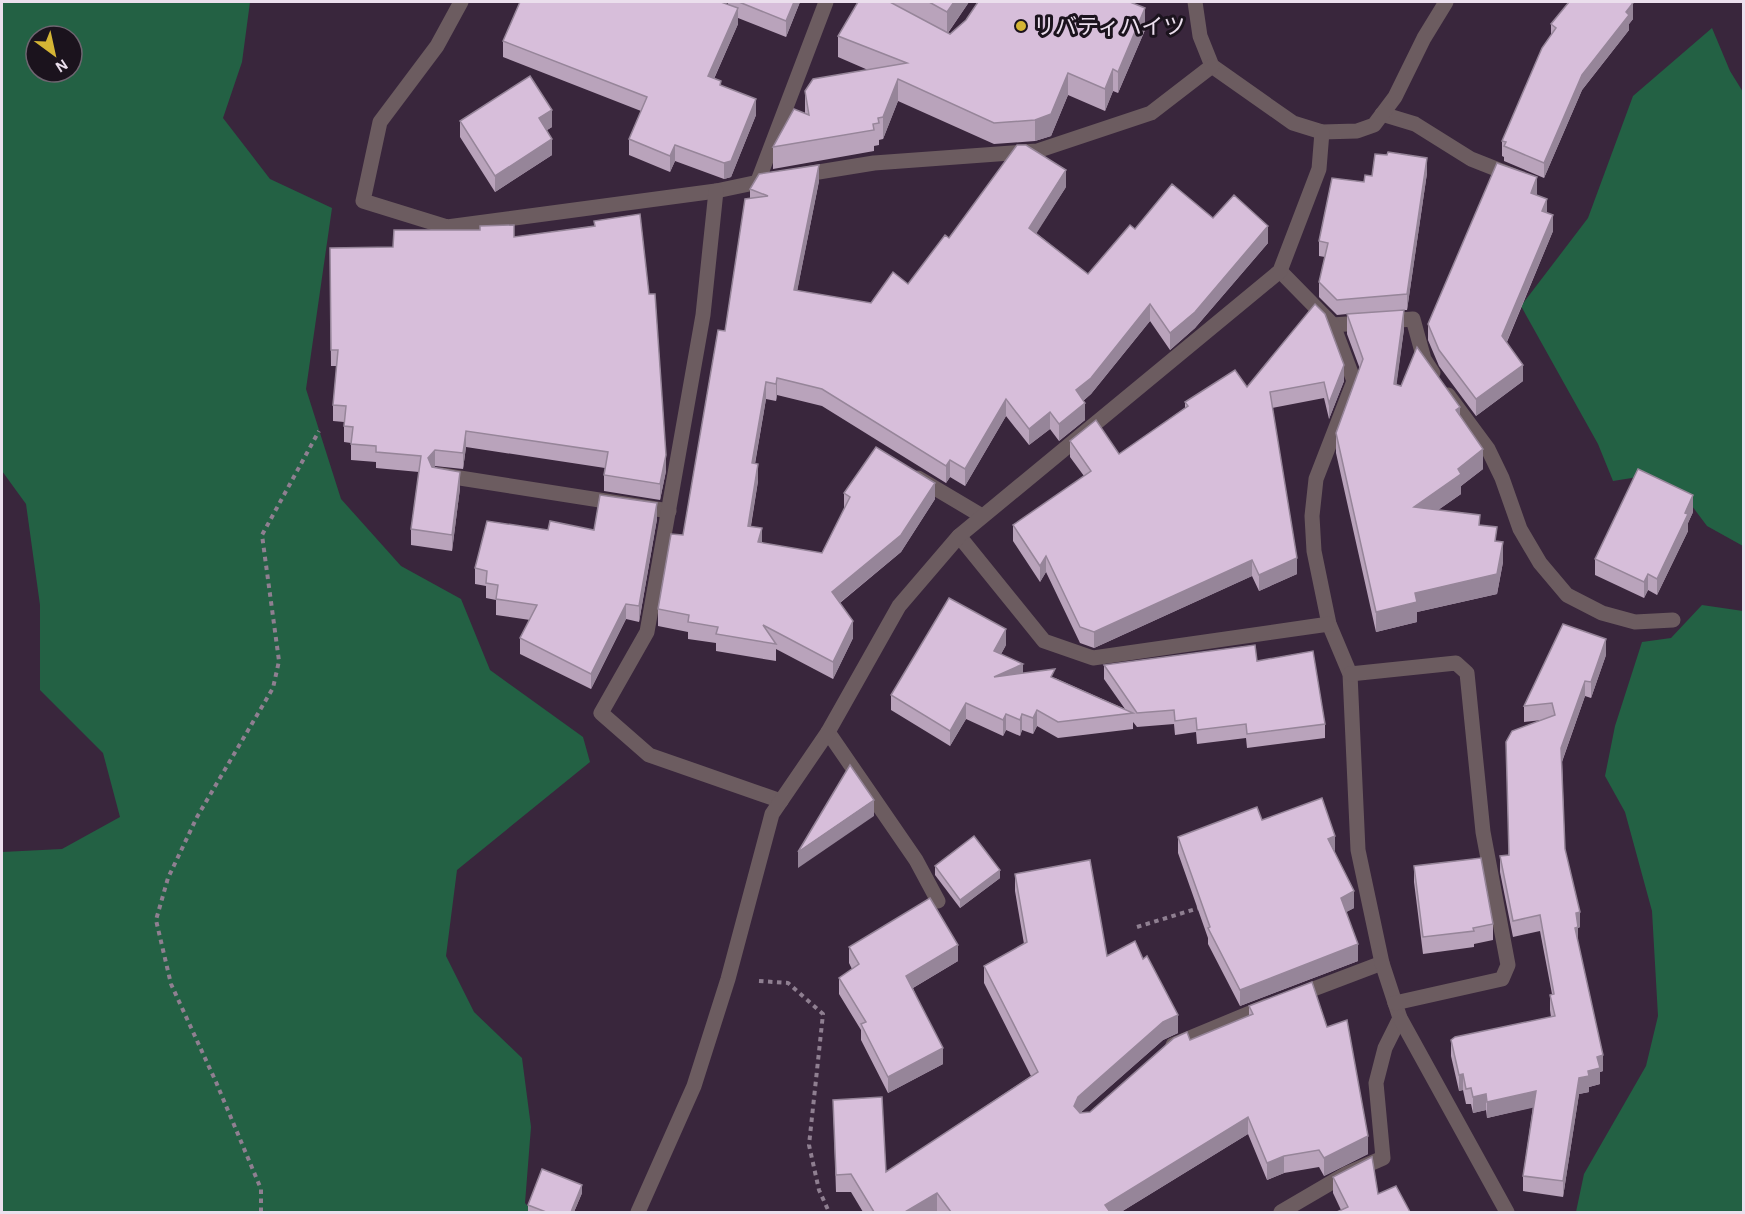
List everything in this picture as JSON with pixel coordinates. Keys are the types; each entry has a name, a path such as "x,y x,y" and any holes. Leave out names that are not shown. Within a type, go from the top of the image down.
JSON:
{"street":[{"path":"461,2 437,46 380,122 363,201 447,227 716,191 874,163 1037,151 1151,113 1212,66"},
{"path":"758,182 826,2"},
{"path":"1195,2 1200,36 1212,66 1293,123 1323,132 1357,131 1374,125 1395,98 1424,38 1446,2"},
{"path":"1382,114 1415,124 1471,159 1525,180"},
{"path":"638,1212 694,1086 728,980 772,814 828,732 899,606 958,536 1280,271 1319,169 1323,132"},
{"path":"716,191 703,315 647,632 601,713 649,755 781,801"},
{"path":"1280,271 1333,325 1354,381 1316,479 1312,516 1314,551 1329,624 1350,674 1358,849 1382,963 1397,1010 1507,1212"},
{"path":"1333,325 1413,319 1424,359 1445,392 1488,449 1502,478 1520,529 1540,563 1566,595 1602,613 1635,622 1673,620"},
{"path":"903,469 982,516"},
{"path":"438,475 669,511"},
{"path":"958,536 1044,641 1093,658 1329,624"},
{"path":"1350,674 1456,663 1467,673 1483,832 1508,965 1502,979 1397,1010"},
{"path":"828,732 916,860 938,901"},
{"path":"1160,1055 1169,1047 1233,1019 1382,963"},
{"path":"1281,1212 1346,1174 1383,1158 1376,1083 1397,1010"}],"path":[{"path":"261,1212 261,1189 216,1082 171,984 156,920 168,878 197,817 273,688 279,661 262,535 319,431"},
{"path":"1137,927 1205,906"},
{"path":"728,980 789,983 823,1014 809,1145 819,1190 829,1212"}],"green space":[{"path":"2,2 250,2 242,62 223,118 270,179 332,208 306,389 341,499 401,566 461,599 490,670 583,737 590,762 457,870 446,956 474,1012 522,1058 531,1127 525,1203 533,1212 2,1212 2,852 62,849 120,817 103,753 40,690 40,605 26,504 2,471"},
{"path":"1712,28 1730,71 1743,92 1743,546 1707,526 1686,498 1638,477 1613,481 1598,444 1521,306 1588,218 1633,96"},
{"path":"1702,605 1743,611 1743,1212 1576,1212 1584,1174 1646,1066 1658,1016 1652,911 1625,812 1605,776 1615,726 1642,642 1671,638"}],"building":[{"path":"520,2 721,2 738,8 708,76 721,81 720,85 756,99 731,161 724,163 675,145 670,156 629,139 647,97 503,41"},
{"path":"739,2 794,2 786,21"},
{"path":"858,2 890,2 950,34 966,20 978,2 1130,2 1145,8 1118,72 1113,69 1105,89 1068,73 1051,114 1035,120 994,123 898,79 883,117 878,118 879,123 873,124 874,130 773,147 794,109 809,115 805,91 813,79 907,63 838,36"},
{"path":"929,2 954,2 947,12"},
{"path":"1569,2 1633,3 1626,12 1629,15 1582,75 1544,163 1504,146 1506,142 1502,141 1542,48 1556,28 1551,24"},
{"path":"530,76 552,110 539,118 552,139 495,176 460,121"},
{"path":"1017,145 1026,145 1066,170 1029,228 1088,274 1130,225 1135,229 1172,184 1213,218 1234,195 1268,226 1195,312 1170,333 1150,304 1091,378 1076,390 1085,403 1059,424 1050,412 1029,429 1006,399 965,469 950,460 946,466 822,389 777,378 776,384 766,382 752,463 758,464 748,526 762,528 758,542 822,553 850,497 844,493 876,447 935,483 901,535 832,592 853,621 833,662 763,625 776,644 716,634 718,627 688,622 689,615 658,609 671,534 683,535 718,330 725,331 745,199 768,196 750,189 759,174 819,165 794,290 871,303 893,272 908,284 945,235 949,238"},
{"path":"1388,152 1427,158 1407,294 1337,300 1319,282 1328,243 1319,241 1332,178 1364,182 1365,175 1372,176 1375,154 1387,155"},
{"path":"1497,163 1537,177 1531,193 1547,199 1542,211 1553,215 1502,336 1523,365 1476,399 1439,350 1428,324"},
{"path":"640,214 649,294 655,294 666,455 660,484 604,475 608,452 466,431 463,453 435,450 428,458 432,467 460,472 452,535 411,529 421,456 376,452 376,446 351,444 353,427 344,426 346,406 333,405 338,350 331,350 330,248 393,247 394,230 480,230 480,226 514,225 514,237 595,226 594,221"},
{"path":"1315,304 1325,314 1344,365 1329,403 1324,382 1270,392 1297,558 1259,575 1252,560 1094,632 1080,627 1046,556 1040,566 1013,525 1091,471 1070,441 1096,420 1119,454 1188,406 1185,402 1235,370 1247,387"},
{"path":"1404,310 1394,384 1401,386 1417,347 1460,407 1456,410 1483,449 1458,469 1461,474 1414,507 1480,515 1479,525 1497,527 1495,541 1503,542 1497,574 1415,593 1417,602 1376,612 1336,433 1363,359 1347,314"},
{"path":"1638,469 1693,495 1685,513 1688,514 1657,579 1648,574 1644,582 1595,559"},
{"path":"600,495 657,503 639,606 626,604 591,674 520,638 537,605 496,599 498,585 486,583 487,571 475,568 487,521 548,530 550,521 594,530"},
{"path":"949,598 1006,629 994,651 1023,664 994,677 1055,669 1051,677 1133,713 1058,722 1037,710 1033,718 1022,714 1020,720 1006,714 1003,720 966,703 950,731 891,695"},
{"path":"1563,624 1606,639 1591,682 1585,681 1561,748 1565,849 1580,912 1576,913 1578,927 1575,928 1603,1055 1597,1057 1600,1068 1588,1071 1589,1076 1579,1078 1563,1181 1523,1176 1536,1091 1487,1102 1486,1094 1473,1097 1471,1088 1466,1089 1463,1074 1459,1075 1451,1040 1455,1037 1555,1016 1550,995 1554,994 1540,915 1513,921 1500,856 1509,855 1506,742 1512,731 1555,715 1552,703 1524,706"},
{"path":"1255,645 1257,661 1313,651 1325,724 1247,734 1246,724 1197,730 1196,718 1175,721 1174,710 1137,713 1104,665"},
{"path":"850,765 874,800 798,852"},
{"path":"1322,798 1335,836 1328,839 1354,891 1341,898 1358,944 1240,990 1208,928 1210,927 1178,837 1257,807 1262,820"},
{"path":"974,836 1000,870 960,900 935,866"},
{"path":"1481,858 1493,924 1473,928 1474,931 1423,937 1414,866"},
{"path":"1090,860 1107,956 1135,941 1143,959 1147,956 1178,1015 1163,1022 1078,1097 1074,1106 1080,1113 1090,1112 1174,1038 1187,1032 1190,1040 1253,1014 1249,1006 1312,982 1327,1027 1347,1020 1368,1136 1324,1158 1319,1150 1284,1156 1267,1163 1248,1117 1105,1205 1110,1212 951,1212 937,1193 905,1212 874,1212 851,1174 836,1175 833,1100 882,1097 886,1172 1038,1072 984,966 1027,942 1015,874"},
{"path":"930,898 958,945 906,976 943,1048 888,1077 861,1024 866,1022 839,978 859,964 849,947"},
{"path":"1372,1157 1378,1194 1396,1186 1410,1212 1337,1212 1348,1207 1333,1177"},
{"path":"542,1169 582,1185 571,1212 546,1212 528,1205"}],"place":[{"name":"リバティハイツ","path":"1021,26"}]}
